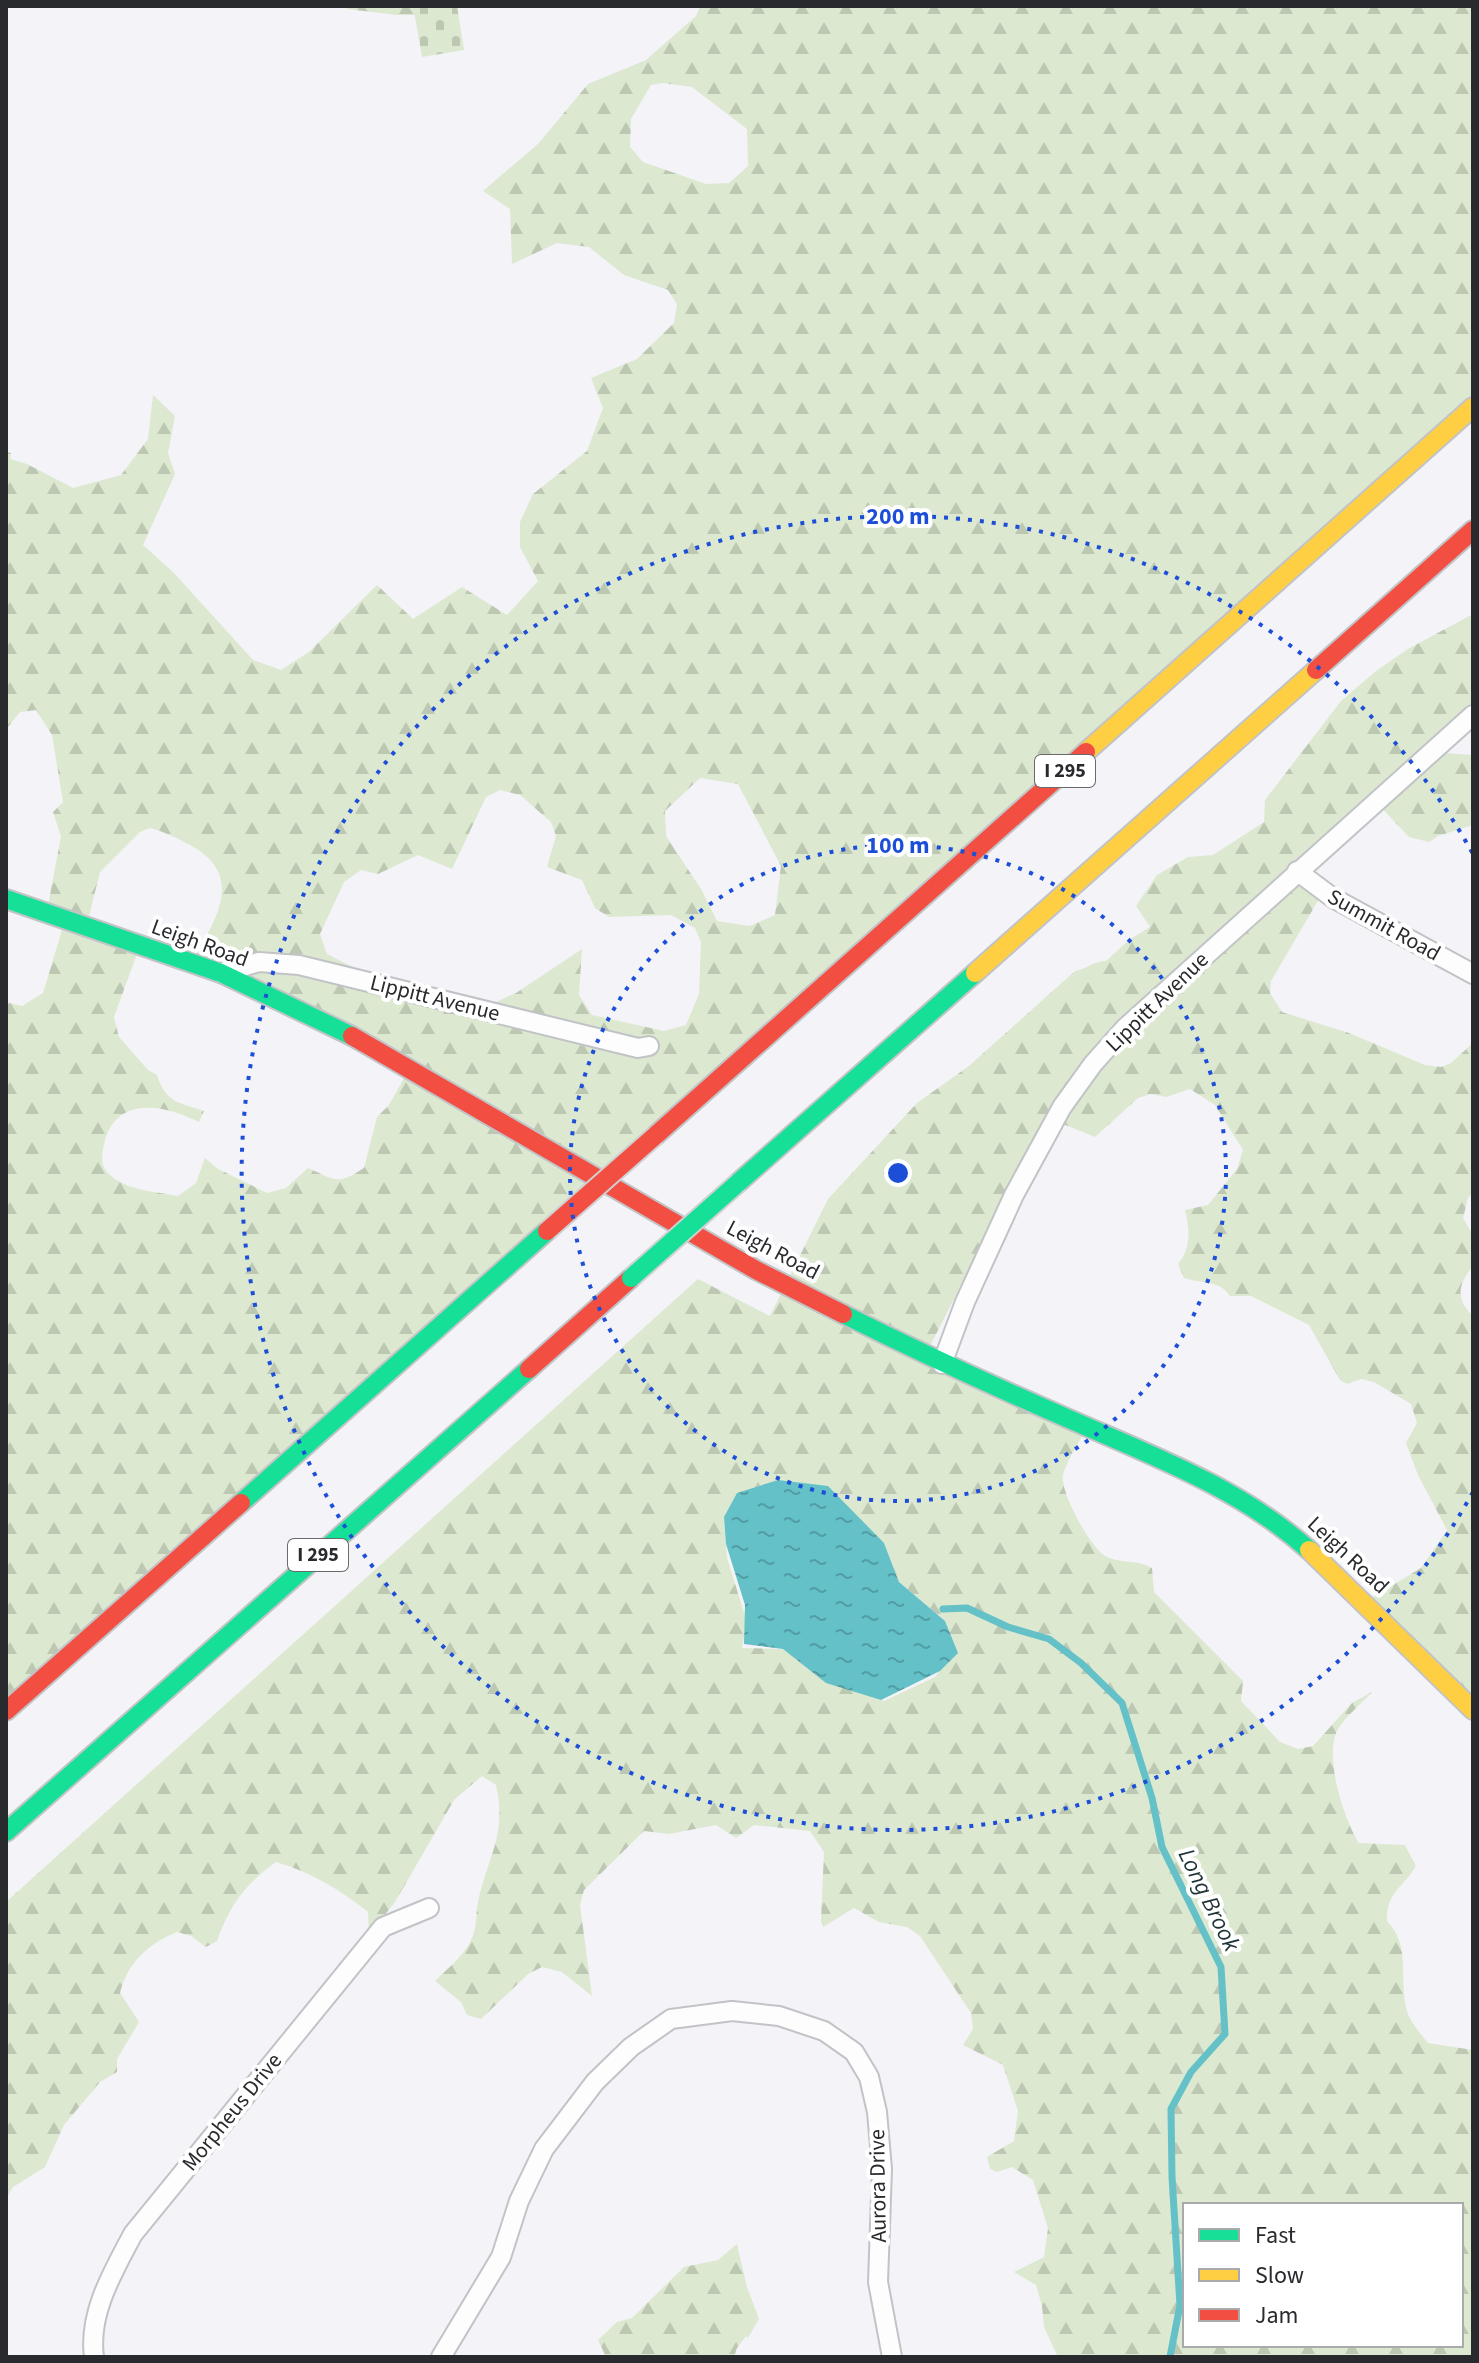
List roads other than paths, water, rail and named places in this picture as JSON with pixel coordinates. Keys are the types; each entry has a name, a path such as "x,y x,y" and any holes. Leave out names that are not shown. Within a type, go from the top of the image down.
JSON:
{"main road":[{"name":"I 295","path":"6,1711 1473,407"},
{"name":"I 295","path":"6,1832 1473,530"},
{"name":"Leigh Road","path":"6,899 221,973 352,1036 756,1270 942,1364 1202,1477 1257,1509 1296,1538 1473,1710"}],"street":[{"name":"Lippitt Avenue","path":"942,1364 965,1302 1014,1195 1062,1107 1093,1064 1125,1028 1473,715"},
{"name":"Summit Road","path":"1297,871 1333,898 1473,974"},
{"name":"Lippitt Avenue","path":"221,973 259,962 299,965 638,1048 649,1046"},
{"name":"Morpheus Drive","path":"94,2357 96,2314 113,2271 133,2234 383,1927 429,1908"},
{"name":"Aurora Drive","path":"441,2357 501,2257 519,2201 544,2149 595,2082 631,2047 671,2019 732,2011 779,2016 824,2031 854,2052 869,2077 877,2112 882,2169 878,2282 892,2357"}],"water":[{"path":"778,1480 828,1486 884,1543 899,1582 945,1621 958,1653 940,1671 881,1700 826,1683 783,1649 744,1644 745,1605 726,1544 724,1517 737,1493"}],"waterway":[{"name":"Long Brook","path":"943,1609 967,1608 1008,1627 1049,1639 1081,1663 1122,1703 1152,1798 1162,1847 1221,1967 1225,2034 1191,2072 1171,2109 1180,2305 1170,2357"}]}
